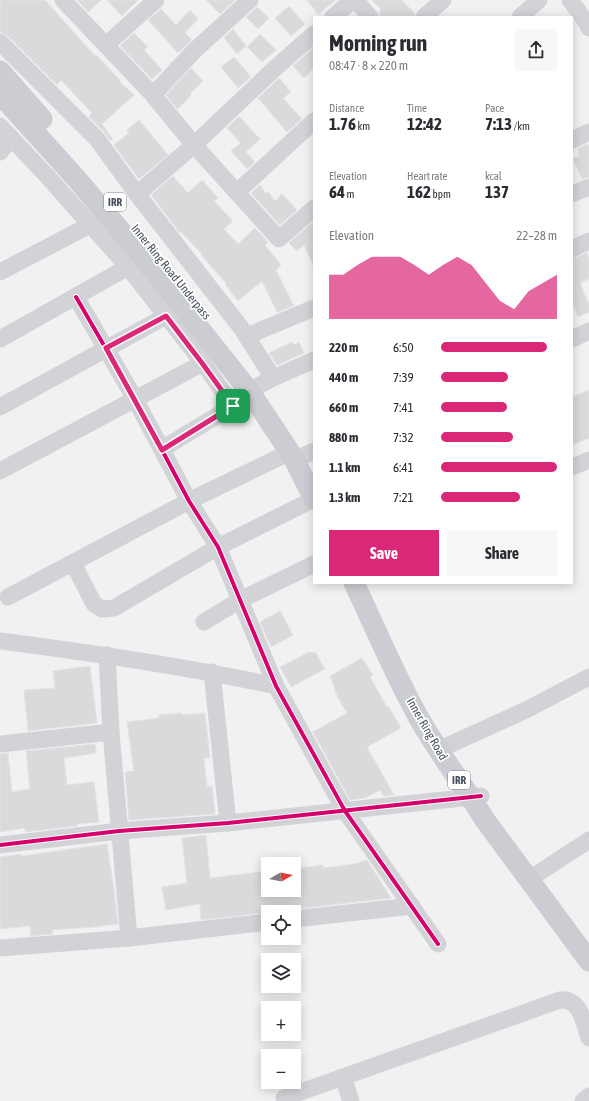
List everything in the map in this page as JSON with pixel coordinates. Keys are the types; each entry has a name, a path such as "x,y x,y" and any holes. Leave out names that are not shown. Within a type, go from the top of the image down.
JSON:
{"main road":[{"name":"Inner Ring Road Underpass","path":"0,72 141,233 261,385"},
{"name":"Inner Ring Road Underpass","path":"0,94 75,177 141,255 261,385"},
{"name":"IRR","path":"261,385 303,453 313,472"},
{"name":"IRR","path":"303,453 313,495"},
{"name":"Inner Ring Road","path":"354,584 420,721 444,759 476,796 589,944"},
{"name":"Inner Ring Road","path":"365,584 416,691 476,796 485,820 589,961"}],"street":[{"path":"62,0 153,95 194,145 279,239 313,209"},
{"path":"106,45 156,0"},
{"path":"153,95 194,51 250,0"},
{"path":"334,16 354,0 369,16"},
{"path":"425,16 443,0"},
{"path":"521,16 539,0"},
{"path":"570,0 588,25"},
{"path":"137,194 194,145 273,70 313,35"},
{"path":"0,42 97,139 137,194 247,336 261,385"},
{"path":"237,192 313,122"},
{"path":"5,132 47,176 128,267 233,406"},
{"path":"0,152 5,132"},
{"path":"573,140 589,132"},
{"path":"573,194 589,187"},
{"path":"0,272 90,225"},
{"path":"573,249 589,241"},
{"path":"0,339 128,267"},
{"path":"76,297 135,399 189,500 218,547 276,686 344,811 438,944"},
{"path":"247,336 313,308"},
{"path":"0,407 166,316"},
{"path":"573,339 589,331"},
{"path":"162,450 233,406 261,385 313,360"},
{"path":"0,471 202,363"},
{"path":"8,597 189,500 303,453"},
{"path":"573,467 589,460"},
{"path":"73,563 94,604 102,609 114,608 218,547 313,500"},
{"path":"204,622 240,600 313,564"},
{"path":"0,641 107,655 212,672 276,686"},
{"path":"107,655 111,732 119,831 130,938"},
{"path":"212,672 228,823"},
{"path":"447,746 528,709 589,677"},
{"path":"0,744 111,732"},
{"path":"0,845 119,831 228,823 476,796"},
{"path":"537,874 589,840"},
{"path":"301,918 412,906"},
{"path":"0,948 130,938 261,923"},
{"path":"284,1098 560,1000 567,999 575,1003 582,1017 589,1038"},
{"path":"343,1077 351,1101"},
{"path":"583,1101 589,1096"}],"building":[{"path":"0,0 45,0 95,56 96,55 120,80 119,81 134,95 102,124 113,140 111,141 89,117 92,113 61,80 57,85 7,35 0,32"},
{"path":"77,0 101,0 88,12"},
{"path":"107,0 138,0 122,16"},
{"path":"206,0 235,0 220,14"},
{"path":"307,0 336,0 318,14"},
{"path":"372,0 402,0 415,14 414,16 380,16 379,13 381,9"},
{"path":"289,6 305,24 291,36 275,18"},
{"path":"257,7 269,18 258,29 246,17"},
{"path":"161,9 176,25 190,10 198,19 185,33 192,40 178,53 148,20"},
{"path":"233,29 246,46 237,54 224,38"},
{"path":"134,33 148,47 144,50 162,70 152,79 120,46"},
{"path":"260,34 276,50 262,62 247,47"},
{"path":"313,48 313,69 304,78 293,66"},
{"path":"234,57 251,77 238,88 221,67"},
{"path":"191,68 203,81 177,109 166,95"},
{"path":"279,78 291,92 283,98 302,119 287,132 258,98"},
{"path":"239,116 260,139 246,152 255,162 247,169 231,151 241,143 227,128"},
{"path":"139,120 168,155 139,179 114,145 129,133 127,130"},
{"path":"588,144 589,177 582,179 573,159 579,156 578,148"},
{"path":"173,176 188,193 202,180 218,198 214,201 233,221 224,229 238,244 255,228 268,242 265,245 281,265 276,270 294,306 277,312 262,281 238,301 225,284 226,283 201,255 202,254 181,232 180,233 151,195"},
{"path":"260,185 266,194 268,192 275,201 282,194 297,210 280,225 251,193"},
{"path":"313,222 313,265 304,245 297,251 289,243"},
{"path":"587,253 589,259 589,279 580,283 589,304 589,312 578,317 573,304 573,259"},
{"path":"292,342 295,345 299,342 304,353 277,365 269,353"},
{"path":"589,390 589,438 573,445 573,397"},
{"path":"280,611 293,635 271,647 260,622"},
{"path":"315,652 325,669 291,687 280,667 307,653"},
{"path":"362,658 373,675 370,677 401,728 367,747 394,795 384,796 380,790 365,798 350,800 313,732 347,713 338,698 330,676"},
{"path":"90,666 97,723 28,731 24,690 55,688 53,671"},
{"path":"181,713 182,715 205,713 210,758 204,758 207,787 212,786 215,814 129,820 125,772 134,771 127,722 159,718 159,715"},
{"path":"95,744 96,753 64,758 67,785 94,782 99,822 25,832 25,828 0,832 0,754 8,753 12,792 30,789 26,751"},
{"path":"206,835 210,878 261,872 261,897 301,897 301,868 323,865 324,868 354,864 367,860 391,898 301,908 301,905 261,905 261,913 201,920 200,904 166,910 162,887 187,883 182,838"},
{"path":"107,844 118,924 52,930 53,934 31,936 30,926 0,929 0,857 21,854 21,856"}],"cycle path":[{"path":"76,297 135,399 189,501 218,547 276,686 345,811 438,944"},
{"path":"0,845 119,831 228,823 481,796"}],"route":[{"path":"166,316 233,406 162,450 106,348 166,316"}]}
